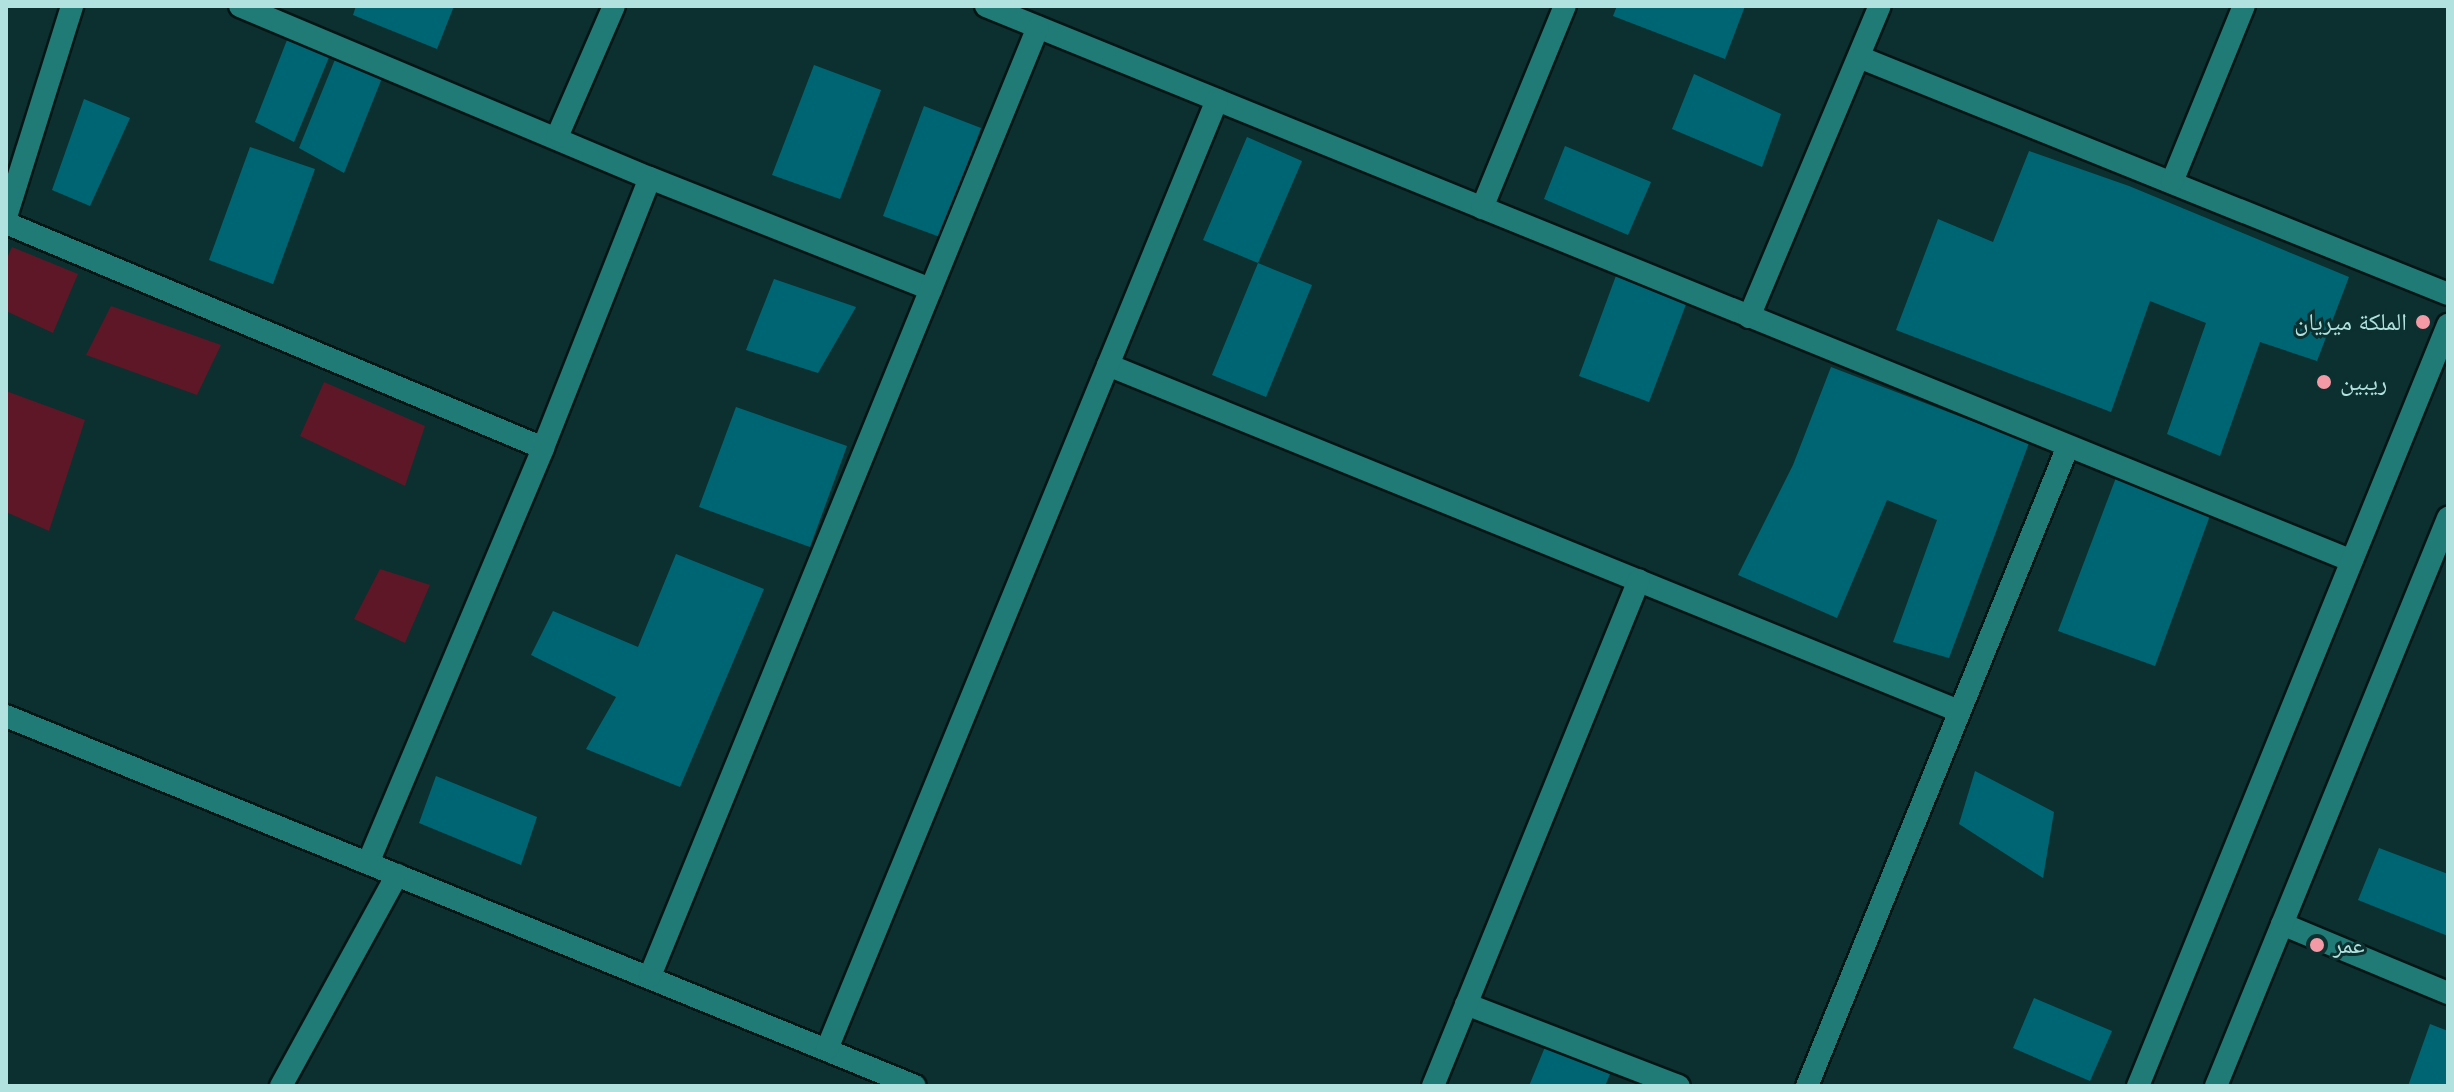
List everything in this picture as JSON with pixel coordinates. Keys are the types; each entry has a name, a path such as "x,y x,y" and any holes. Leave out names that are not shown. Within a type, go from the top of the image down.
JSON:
{"street":[{"path":"72,6 6,220 543,448"},
{"path":"240,6 298,16 650,178 931,289"},
{"path":"557,137 614,6"},
{"path":"986,6 2352,561"},
{"path":"1482,208 1565,6"},
{"path":"1749,317 1880,6"},
{"path":"2172,182 2244,6"},
{"path":"650,976 1038,27"},
{"path":"1859,57 2448,294"},
{"path":"827,1049 1217,100"},
{"path":"368,863 543,448 650,178"},
{"path":"2138,1086 2448,325"},
{"path":"1108,365 1959,711"},
{"path":"1807,1086 2068,446"},
{"path":"2216,1086 2448,518"},
{"path":"1433,1086 1639,580"},
{"path":"6,716 915,1086"},
{"path":"281,1086 397,875"},
{"path":"2282,924 2448,993"},
{"path":"1466,1004 1679,1086"}],"shaded area":[{"path":"12,247 78,274 53,333 6,311 6,260"},
{"path":"111,306 221,345 197,395 86,355"},
{"path":"324,382 425,426 405,486 300,436"},
{"path":"6,391 85,420 49,531 6,512"},
{"path":"380,569 430,585 405,643 354,619"}],"building":[{"path":"356,6 454,6 437,49 353,15"},
{"path":"1617,6 1745,6 1725,59 1613,16"},
{"path":"287,40 332,50 294,142 255,122"},
{"path":"336,57 384,73 344,173 299,148"},
{"path":"814,65 881,90 840,199 772,175"},
{"path":"1694,74 1781,114 1762,167 1672,129"},
{"path":"84,99 130,118 90,206 52,190"},
{"path":"924,106 981,128 940,237 883,216"},
{"path":"1247,137 1302,161 1258,263 1203,240"},
{"path":"1565,146 1651,182 1628,235 1544,199"},
{"path":"250,147 315,169 273,284 209,260"},
{"path":"2029,151 2129,186 2349,277 2317,361 2260,342 2220,456 2167,434 2206,323 2150,301 2111,412 1896,330 1938,219 1993,242"},
{"path":"1258,263 1312,285 1266,397 1212,375"},
{"path":"1617,273 1688,299 1649,402 1579,376"},
{"path":"774,279 856,307 818,373 746,350"},
{"path":"1831,367 2029,443 1949,658 1893,642 1937,520 1887,500 1837,618 1738,575 1793,465"},
{"path":"736,407 847,446 810,547 699,507"},
{"path":"2117,475 2212,510 2155,666 2058,631"},
{"path":"676,554 764,589 680,787 586,749 616,697 531,655 553,611 638,647"},
{"path":"1975,771 2054,812 2043,878 1959,824"},
{"path":"436,776 537,817 521,865 419,823"},
{"path":"2379,848 2448,874 2448,936 2358,900"},
{"path":"2034,998 2112,1031 2090,1081 2013,1048"},
{"path":"2430,1024 2448,1031 2448,1086 2408,1086"},
{"path":"1545,1047 1610,1074 1605,1086 1529,1086"}],"place":[{"name":"الملكة ميريان","path":"2423,322"},
{"name":"ريبين","path":"2324,382"},
{"name":"عمر","path":"2317,945"}]}
